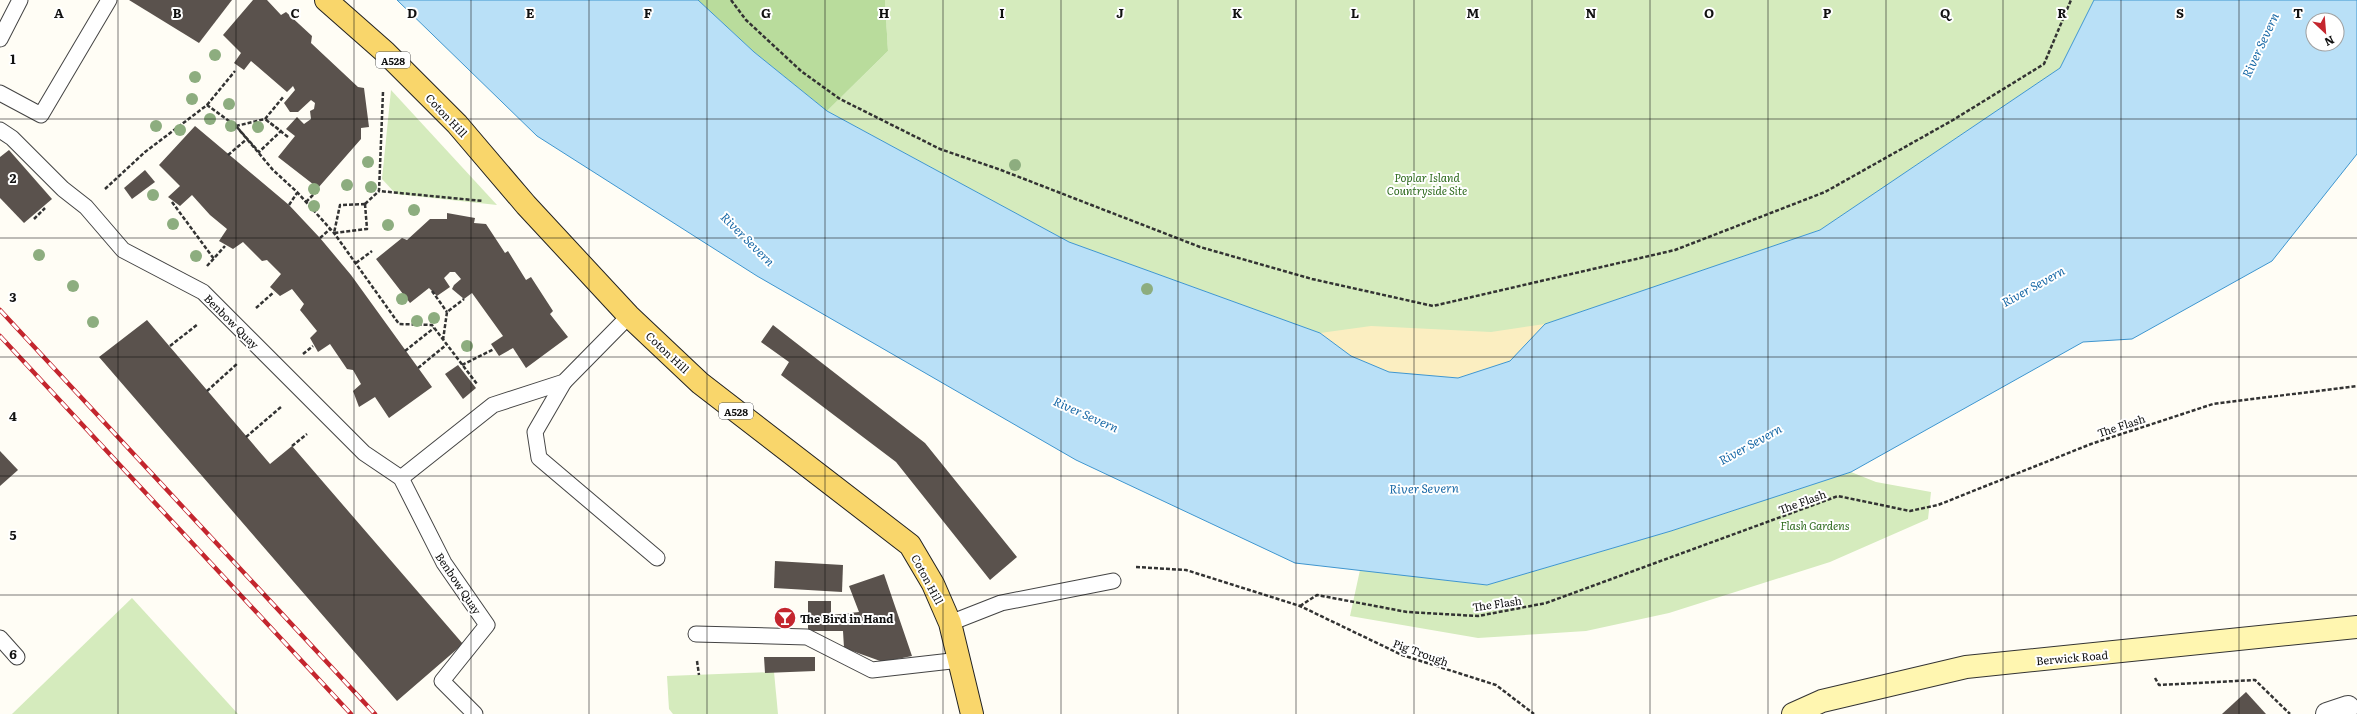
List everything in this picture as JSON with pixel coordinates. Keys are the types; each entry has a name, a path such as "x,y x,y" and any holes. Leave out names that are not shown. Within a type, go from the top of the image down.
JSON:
{"main road":[{"name":"Coton Hill","path":"326,0 385,52 456,124 526,205 629,316 700,383 910,545 932,584 950,623 972,714"},
{"name":"Berwick Road","path":"1793,714 1822,701 1966,667 2142,651 2357,627"}],"street":[{"path":"2327,714 2348,707"}],"lane":[{"path":"0,40 20,0"},
{"path":"0,93 41,115 109,0"},
{"name":"Benbow Quay","path":"0,130 12,138 63,190 86,207 124,250 203,292 364,453 401,478 444,564 487,625 442,682 474,714"},
{"path":"629,316 564,382 535,432 539,458 656,558"},
{"path":"401,478 494,405 564,382"},
{"path":"950,623 1001,603 1113,581"},
{"path":"696,634 807,637 872,670 960,660"},
{"path":"0,638 17,656"}],"path":[{"path":"731,0 746,20 801,71 840,99 940,149 1008,173 1200,247 1312,278 1432,306 1675,250 1825,192 1953,120 2044,64 2071,0"},
{"path":"334,233 340,205 365,204 379,191 385,52"},
{"path":"86,207 145,152 207,105 235,70"},
{"path":"236,126 265,119 284,96"},
{"path":"207,105 236,126 259,152 281,131 265,119"},
{"path":"265,119 288,137"},
{"path":"236,126 273,170 298,193 334,233 399,324 432,325 494,405"},
{"path":"228,155 247,139"},
{"path":"306,202 319,189"},
{"path":"379,191 526,205"},
{"path":"288,205 298,193"},
{"path":"172,202 214,259"},
{"path":"334,233 367,229 365,204"},
{"path":"320,238 330,229"},
{"path":"356,263 372,251"},
{"path":"432,291 447,312 443,340"},
{"path":"447,312 464,299"},
{"path":"170,346 219,308"},
{"path":"405,351 434,328"},
{"path":"418,368 446,345"},
{"path":"207,391 257,346"},
{"path":"462,365 494,349"},
{"name":"The Flash","path":"1300,606 1317,595 1407,612 1478,616 1546,603 1838,496 1910,511 1938,505 2091,444 2213,404 2357,386"},
{"path":"246,437 301,390"},
{"name":"Pig Trough","path":"1300,606 1402,655 1496,685 1534,714"},
{"path":"2142,651 2159,685 2255,680 2290,714"},
{"path":"697,657 699,675"}],"green space":[{"path":"698,0 885,0 888,51 827,111 754,52"},
{"name":"Poplar Island Countryside Site","path":"885,0 2094,0 2060,68 1820,230 1545,324 1510,361 1389,372 1320,333 1069,242 827,111 888,51"},
{"path":"391,90 497,205 396,194 382,179"},
{"name":"Flash Gardens","path":"1851,472 1876,482 1931,492 1928,519 1830,562 1669,613 1586,631 1478,638 1350,616 1360,570 1487,585 1671,531"},
{"path":"132,598 238,714 12,714"},
{"path":"774,672 778,714 673,714 669,709 667,676"}],"sand":[{"path":"1545,324 1510,361 1458,378 1389,372 1351,356 1320,333 1371,326 1491,332"}],"water":[{"name":"River Severn","path":"397,0 698,0 754,52 827,111 1069,242 1320,333 1351,356 1389,372 1458,378 1510,361 1545,324 1820,230 2060,68 2094,0 2357,0 2357,154 2272,261 2132,339 2083,342 1851,472 1671,531 1487,585 1295,563 1076,460 757,276 537,136"}],"building":[{"path":"129,0 232,0 199,43"},
{"path":"253,0 267,0 281,15 286,12 312,36 311,43 358,87 364,88 369,127 361,128 361,139 318,188 278,157 295,136 286,129 297,117 304,124 311,119 310,111 314,109 315,103 311,100 298,112 290,112 284,103 295,90 293,86 287,92 251,61 244,70 234,63 241,53 223,35"},
{"path":"195,126 289,205 320,238 351,275 432,387 389,418 375,397 359,407 353,391 361,384 353,370 347,369 330,344 318,352 310,338 317,331 300,310 304,304 292,289 280,296 270,287 281,274 267,260 262,261 243,242 233,249 219,241 227,229 210,215 192,195 180,206 168,197 180,186 159,165"},
{"path":"9,150 52,199 24,223 0,198 0,157"},
{"path":"145,170 155,182 132,199 124,188"},
{"path":"447,213 475,218 474,223 486,224 505,253 508,251 526,280 531,277 553,311 550,314 568,337 526,368 513,348 499,356 491,344 503,336 472,293 464,299 452,289 461,279 455,272 450,272 444,278 450,287 437,296 429,288 410,303 376,259 402,238 407,240 430,219 447,219"},
{"path":"147,320 270,464 292,446 463,644 397,701 99,357"},
{"path":"773,325 925,443 1017,557 990,580 896,462 781,375 789,362 761,342"},
{"path":"458,365 476,388 463,399 445,374"},
{"path":"0,451 18,470 0,486"},
{"path":"775,561 843,565 842,592 774,588"},
{"path":"884,574 912,656 883,662 844,648 843,631 808,631 808,601 831,601 831,615 859,612 849,586"},
{"path":"764,657 815,657 815,671 765,673"},
{"path":"2246,692 2266,714 2222,714"}],"railway":[{"path":"0,310 375,714"},
{"path":"0,336 351,714"}],"place":[{"name":"The Bird in Hand","path":"785,618"}]}
